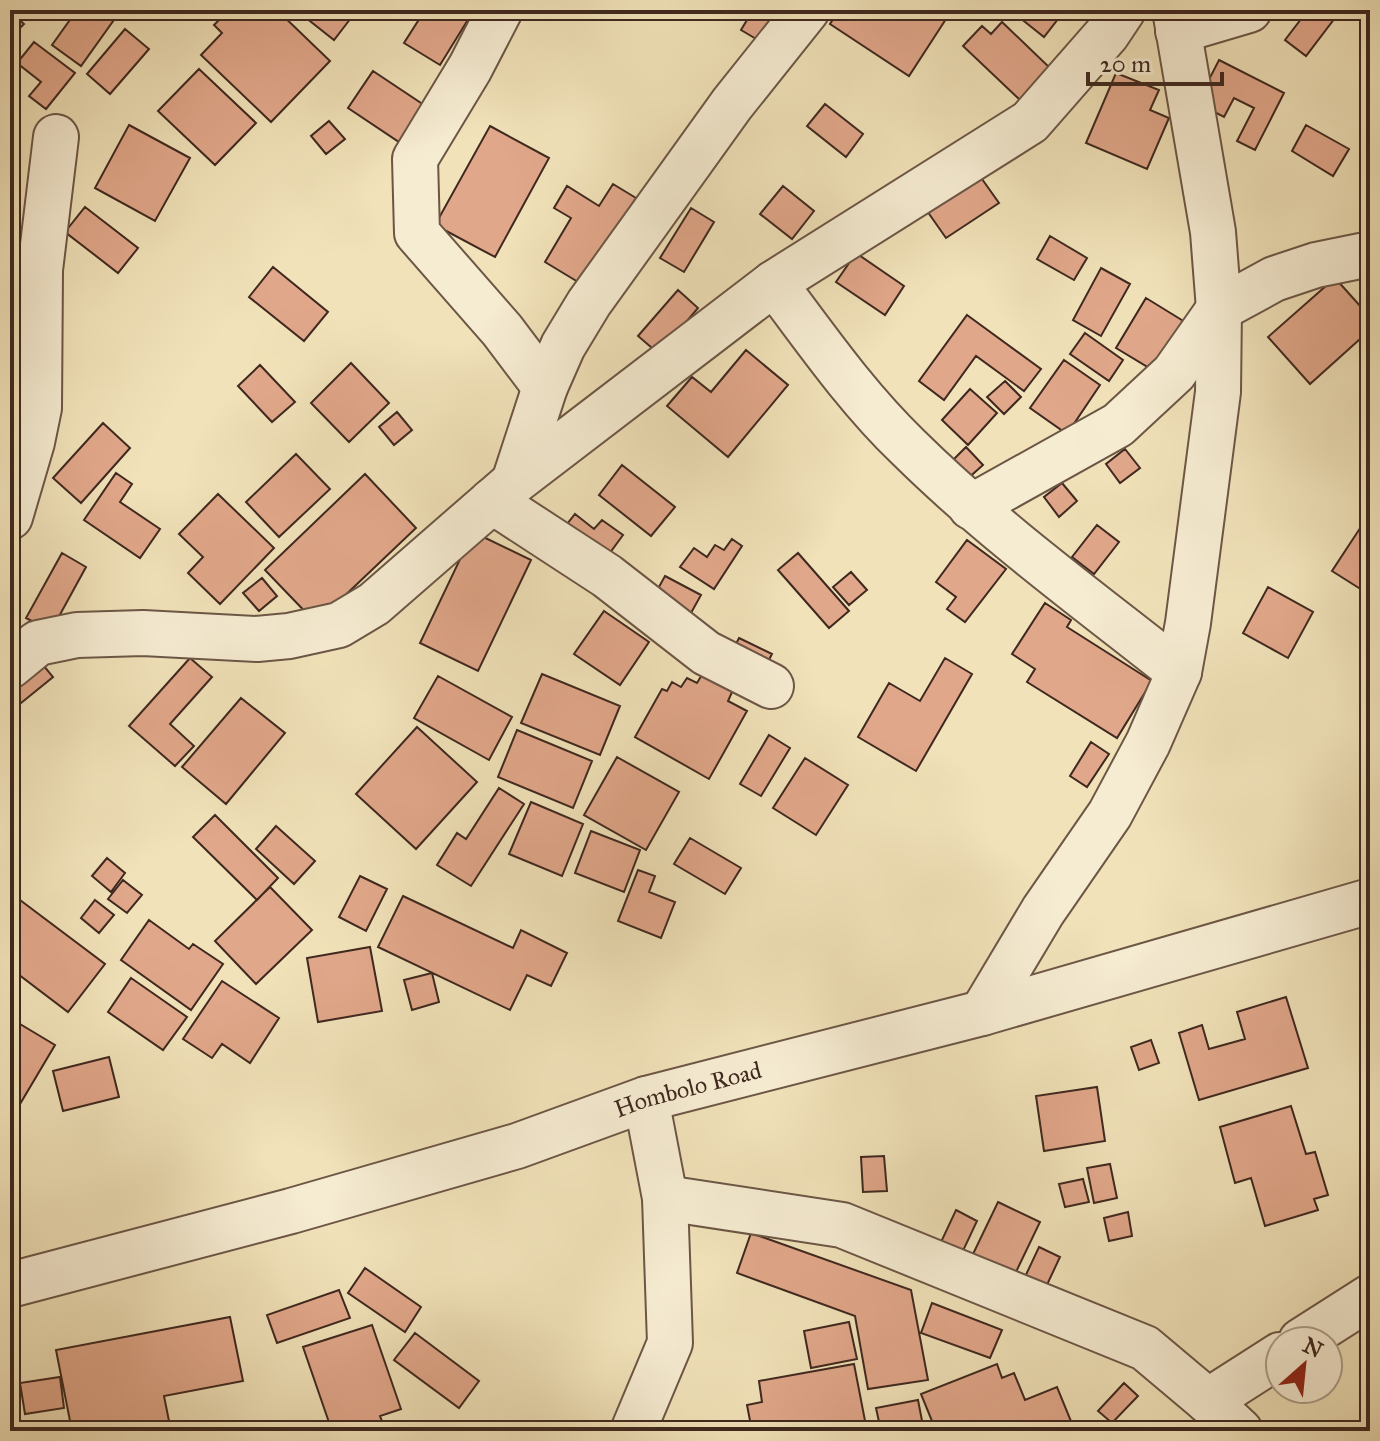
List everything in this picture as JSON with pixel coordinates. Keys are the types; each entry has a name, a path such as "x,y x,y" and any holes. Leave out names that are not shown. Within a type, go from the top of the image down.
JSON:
{"street":[{"path":"500,10 470,68 415,159 417,233 502,330 545,387"},
{"path":"503,491 563,346 589,303 732,104 807,10"},
{"path":"19,644 77,635 143,633 257,639 289,636 339,625 374,604 503,491 774,283 1030,122 1107,34 1123,10"},
{"path":"982,1013 1043,911 1110,814 1148,743 1179,672 1218,392 1219,309 1213,232 1176,20 1249,10"},
{"path":"10,517 39,408 40,270 56,137"},
{"path":"971,507 1118,425 1174,373 1219,309 1274,279 1316,265 1370,254"},
{"path":"10,303 40,270"},
{"path":"774,283 847,380 906,445 971,507 1179,672"},
{"path":"503,491 706,653 771,686"},
{"name":"Hombolo Road","path":"10,1285 291,1211 517,1146 646,1099 982,1013 1370,901"},
{"path":"633,1431 670,1343 665,1198 646,1099"},
{"path":"665,1198 842,1225 1145,1348 1240,1431"},
{"path":"1326,1325 1370,1297"},
{"path":"1208,1401 1264,1365"}],"building":[{"path":"77,10 121,10 81,66 52,45"},
{"path":"229,10 277,10 330,61 271,122 201,55 222,33 214,25"},
{"path":"296,10 341,10 351,18 334,40"},
{"path":"425,10 456,10 469,18 440,65 404,43"},
{"path":"753,10 783,10 763,43 741,30"},
{"path":"839,10 933,10 946,19 909,76 830,24"},
{"path":"1010,10 1065,10 1044,37"},
{"path":"1308,10 1341,10 1306,56 1285,40"},
{"path":"10,11 24,24 10,38"},
{"path":"1002,22 1050,68 1020,100 963,46 982,26 991,34"},
{"path":"125,29 149,49 110,94 87,74"},
{"path":"34,42 75,73 46,109 29,96 41,82 17,63"},
{"path":"1219,60 1284,93 1255,150 1237,141 1254,108 1234,98 1224,117 1197,103"},
{"path":"199,69 256,123 215,165 158,111"},
{"path":"373,71 427,107 402,144 348,108"},
{"path":"1116,73 1159,90 1150,110 1169,118 1147,169 1086,143"},
{"path":"825,104 863,134 846,157 807,126"},
{"path":"329,121 345,139 326,154 311,136"},
{"path":"129,125 190,158 155,221 95,188"},
{"path":"1306,125 1349,149 1333,176 1292,151"},
{"path":"490,126 549,158 495,257 435,225"},
{"path":"977,172 999,203 946,238 925,208"},
{"path":"613,184 636,198 583,285 545,262 571,218 554,208 567,186 599,206"},
{"path":"783,186 814,211 792,239 760,214"},
{"path":"85,207 138,248 118,273 65,232"},
{"path":"691,208 714,222 684,272 660,258"},
{"path":"1050,236 1087,258 1074,280 1037,259"},
{"path":"856,253 904,286 885,315 836,282"},
{"path":"273,267 328,312 304,341 249,297"},
{"path":"1101,268 1130,284 1101,336 1073,320"},
{"path":"1335,278 1370,317 1370,330 1310,384 1268,337"},
{"path":"678,290 698,308 659,354 638,336"},
{"path":"1146,298 1185,322 1156,372 1116,348"},
{"path":"967,315 1041,369 1024,391 976,356 944,400 919,381"},
{"path":"1085,333 1123,360 1109,381 1070,354"},
{"path":"746,350 788,385 728,457 667,406 692,377 711,392"},
{"path":"1064,360 1100,385 1067,434 1030,408"},
{"path":"351,363 389,403 349,442 311,403"},
{"path":"260,365 295,402 272,422 238,386"},
{"path":"1005,381 1021,397 1004,414 987,397"},
{"path":"970,389 997,413 968,445 942,420"},
{"path":"397,412 412,430 394,445 379,427"},
{"path":"103,423 130,448 81,503 53,478"},
{"path":"966,447 983,465 965,481 949,464"},
{"path":"1125,449 1140,468 1120,483 1106,464"},
{"path":"296,454 330,489 279,537 246,502"},
{"path":"622,465 675,507 651,536 599,495"},
{"path":"116,473 132,484 120,502 160,529 140,558 84,520"},
{"path":"365,474 416,528 316,623 265,570"},
{"path":"1062,483 1077,501 1059,517 1044,497"},
{"path":"218,494 274,548 220,604 188,573 203,557 179,534"},
{"path":"1370,513 1370,595 1332,571"},
{"path":"575,514 594,529 602,520 623,535 601,565 560,533"},
{"path":"1097,525 1119,542 1094,574 1072,557"},
{"path":"473,532 531,560 478,671 420,643"},
{"path":"732,539 742,546 714,589 680,567 694,548 707,557 715,545 724,550"},
{"path":"967,540 1006,569 965,622 947,609 956,597 936,582"},
{"path":"62,553 86,567 51,631 26,618"},
{"path":"798,553 849,611 829,628 778,570"},
{"path":"851,572 867,590 849,605 833,587"},
{"path":"665,576 701,595 691,613 655,594"},
{"path":"262,578 277,596 259,611 243,593"},
{"path":"1268,587 1313,612 1288,658 1243,633"},
{"path":"1045,603 1071,620 1067,627 1152,681 1117,738 1027,682 1035,669 1012,654"},
{"path":"604,611 649,642 620,685 574,654"},
{"path":"739,638 772,654 760,677 727,661"},
{"path":"190,658 212,677 170,724 194,746 175,766 129,726"},
{"path":"945,658 972,674 916,771 858,737 889,683 920,701"},
{"path":"39,660 53,677 10,712 10,684"},
{"path":"703,673 733,690 728,701 747,711 709,779 635,737 662,689 667,691 672,682 681,687 687,678 697,683"},
{"path":"542,674 620,706 600,755 521,723"},
{"path":"438,676 512,717 489,760 414,718"},
{"path":"241,698 285,733 226,804 182,767"},
{"path":"417,727 477,782 416,849 356,794"},
{"path":"517,730 592,761 573,808 498,777"},
{"path":"769,735 790,748 761,796 740,784"},
{"path":"1091,742 1109,754 1087,787 1070,776"},
{"path":"617,757 679,792 646,850 584,815"},
{"path":"805,758 848,785 816,835 773,808"},
{"path":"499,788 524,804 471,886 437,865 457,833 466,839"},
{"path":"531,802 583,824 562,876 509,854"},
{"path":"215,815 278,878 257,900 193,837"},
{"path":"276,826 315,861 294,884 256,849"},
{"path":"591,831 640,850 624,892 575,873"},
{"path":"690,838 741,868 725,894 674,864"},
{"path":"107,858 125,873 111,892 92,876"},
{"path":"638,870 655,876 649,892 675,902 661,938 618,921"},
{"path":"360,876 387,889 366,931 339,917"},
{"path":"123,880 142,895 127,913 108,899"},
{"path":"270,887 312,930 256,984 215,941"},
{"path":"403,896 513,948 521,930 567,953 551,986 527,975 510,1010 378,947"},
{"path":"20,900 105,964 68,1012 10,968 10,913"},
{"path":"95,900 114,915 99,933 81,918"},
{"path":"149,920 189,949 193,944 223,964 191,1010 121,960"},
{"path":"370,947 382,1011 318,1022 307,958"},
{"path":"432,973 439,1002 412,1010 404,980"},
{"path":"131,978 187,1017 163,1050 108,1012"},
{"path":"222,981 279,1018 250,1063 222,1044 212,1058 183,1039"},
{"path":"1286,997 1308,1068 1199,1100 1179,1033 1202,1025 1209,1049 1245,1039 1237,1012"},
{"path":"10,1018 55,1045 20,1104 10,1097"},
{"path":"1151,1040 1159,1063 1139,1070 1131,1047"},
{"path":"109,1057 119,1097 63,1111 53,1071"},
{"path":"1097,1087 1105,1141 1044,1151 1036,1096"},
{"path":"1291,1106 1306,1154 1315,1152 1328,1195 1314,1199 1318,1210 1265,1226 1251,1178 1235,1183 1220,1127"},
{"path":"884,1156 887,1191 863,1192 861,1157"},
{"path":"1110,1164 1117,1198 1094,1203 1087,1168"},
{"path":"1083,1179 1089,1202 1065,1207 1059,1184"},
{"path":"998,1202 1040,1222 1015,1274 973,1254"},
{"path":"956,1210 977,1221 962,1253 941,1242"},
{"path":"1128,1212 1132,1236 1109,1241 1104,1218"},
{"path":"751,1233 911,1290 928,1380 868,1389 855,1316 737,1273"},
{"path":"1039,1247 1060,1257 1045,1289 1024,1279"},
{"path":"365,1268 421,1307 405,1332 348,1293"},
{"path":"339,1290 350,1318 277,1343 267,1315"},
{"path":"932,1303 1002,1330 990,1358 921,1333"},
{"path":"230,1317 243,1381 164,1396 171,1431 72,1431 56,1350"},
{"path":"849,1322 857,1359 811,1368 804,1331"},
{"path":"372,1325 401,1409 380,1416 386,1431 332,1431 303,1347"},
{"path":"415,1333 479,1381 459,1408 394,1360"},
{"path":"854,1364 867,1431 752,1431 747,1405 762,1402 759,1381"},
{"path":"997,1364 1002,1378 1014,1373 1025,1400 1057,1387 1075,1431 936,1431 921,1394"},
{"path":"60,1377 64,1408 25,1414 20,1383"},
{"path":"1124,1383 1138,1396 1112,1423 1098,1411"},
{"path":"10,1396 22,1430 10,1431"},
{"path":"918,1400 924,1431 881,1431 876,1408"}]}
